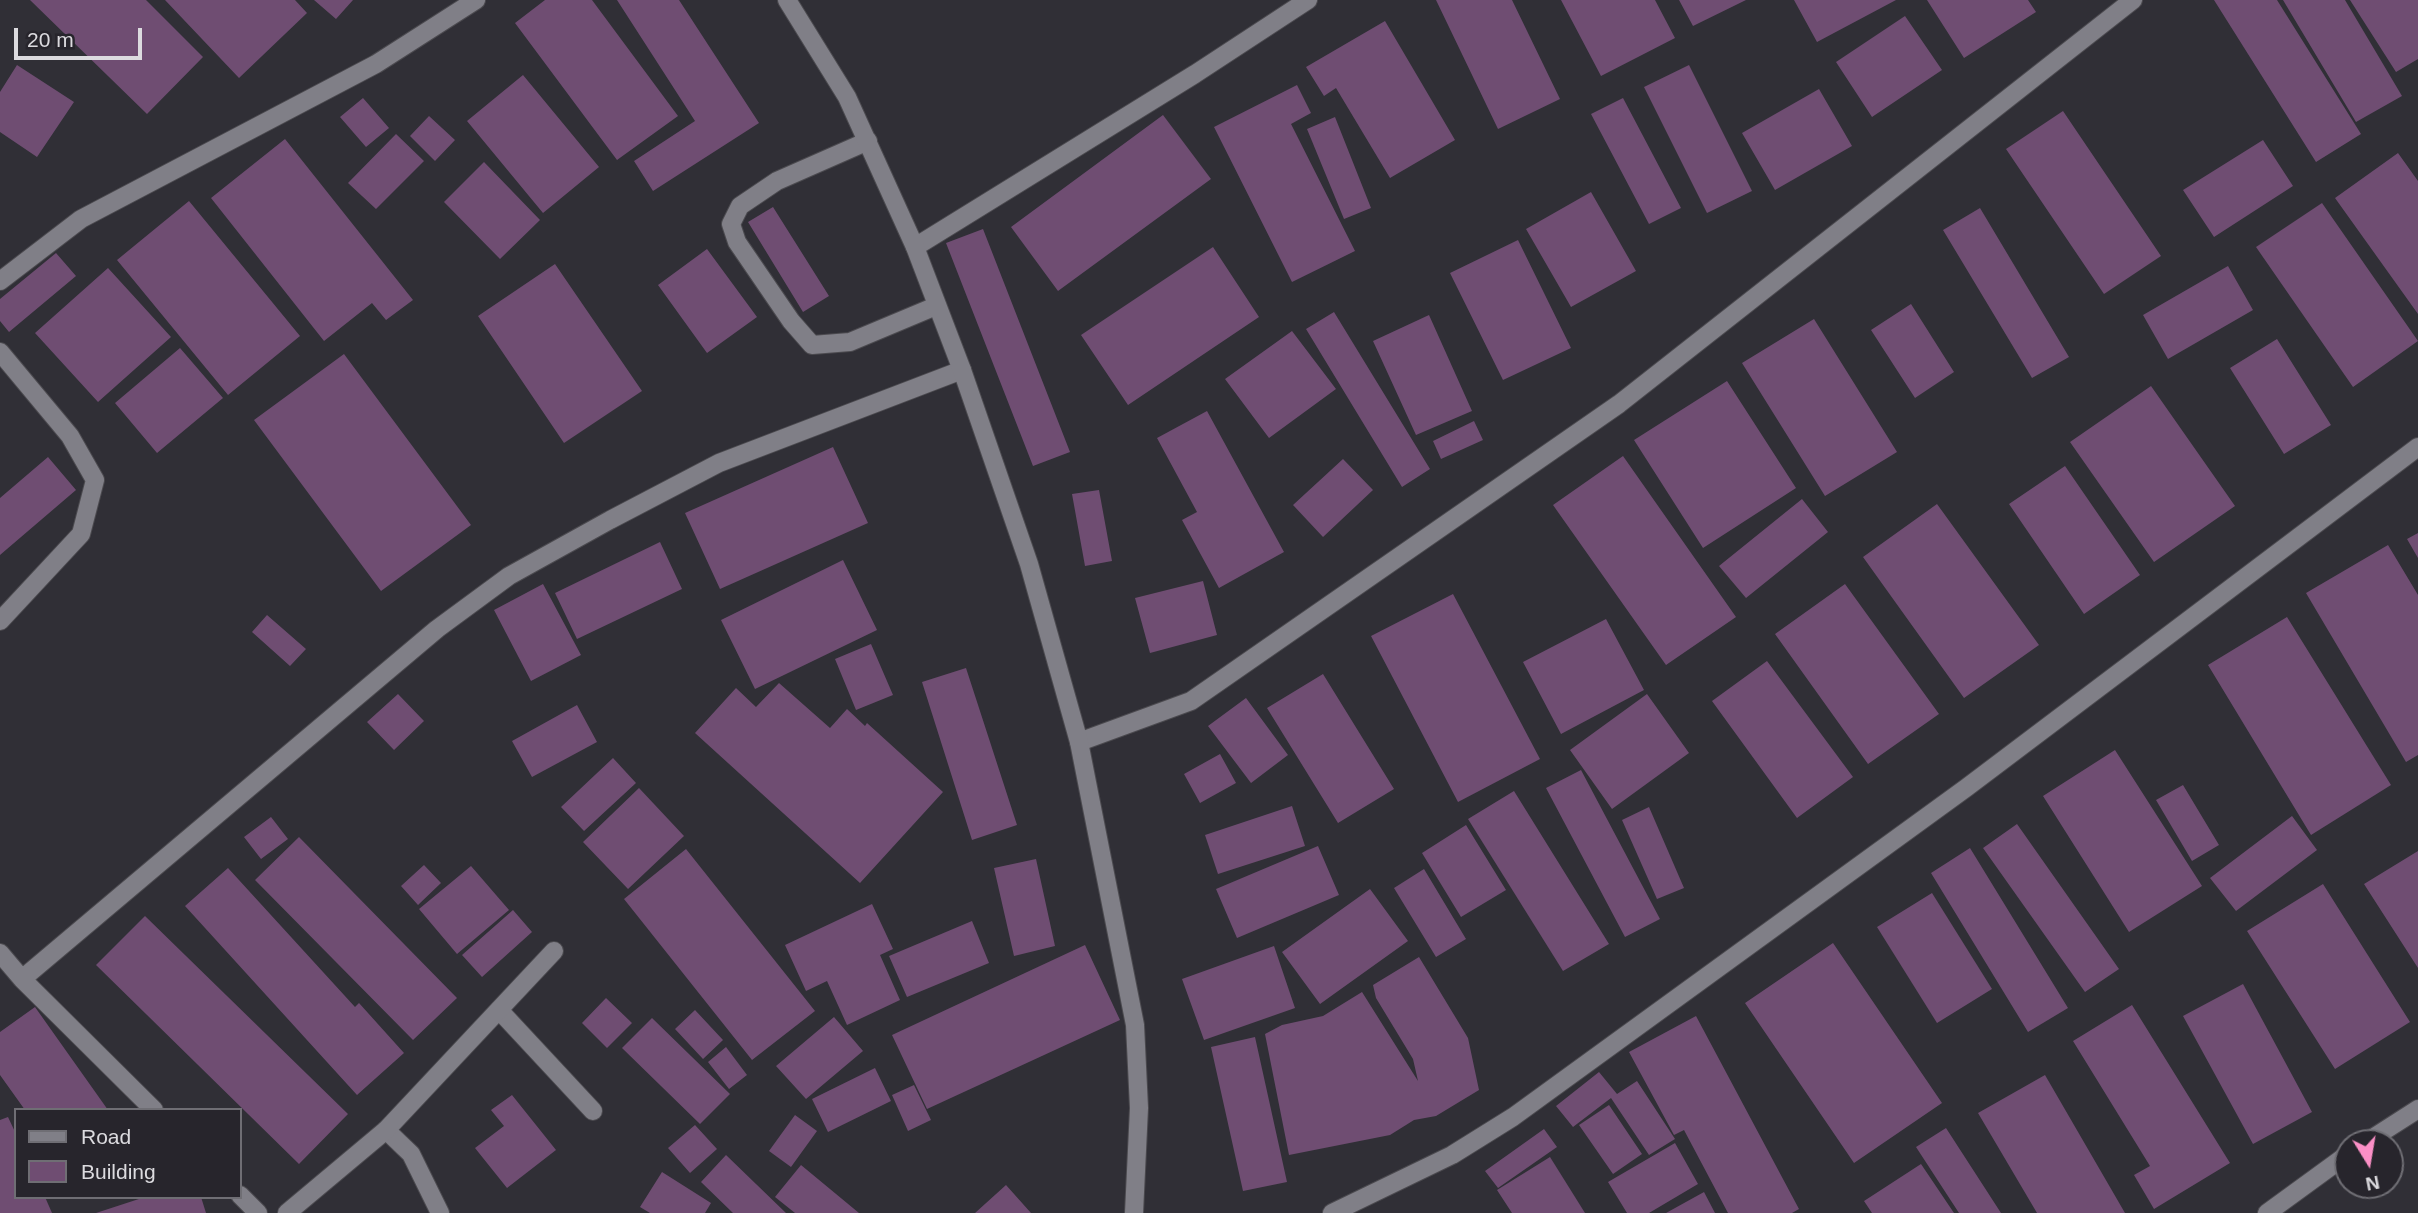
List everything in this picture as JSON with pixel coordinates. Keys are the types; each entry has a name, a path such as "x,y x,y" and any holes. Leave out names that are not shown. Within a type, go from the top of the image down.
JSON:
{"street":[{"path":"0,281 81,219 376,64 476,0"},
{"path":"788,0 847,97 915,247 962,370 1029,564 1079,742 1135,1025 1139,1108 1134,1213"},
{"path":"915,247 1195,75 1308,0"},
{"path":"1079,742 1191,701 1619,404 2133,0"},
{"path":"868,141 777,181 740,206 731,224 737,242 791,321 813,345 850,342 936,306"},
{"path":"0,352 69,436 95,480 81,534 0,621"},
{"path":"22,979 437,629 509,576 719,463 962,370"},
{"path":"1332,1213 1452,1155 1513,1117 1966,788 2418,447"},
{"path":"287,1213 386,1130 554,951"},
{"path":"2,958 152,1108"},
{"path":"499,1010 593,1111"},
{"path":"2387,1129 2418,1109"},
{"path":"386,1130 411,1154 440,1213"},
{"path":"2267,1213 2334,1164"},
{"path":"242,1197 258,1213"}],"building":[{"path":"30,0 146,0 203,57 147,114"},
{"path":"165,0 295,0 307,13 239,78"},
{"path":"314,0 353,0 336,19"},
{"path":"545,0 592,0 678,116 617,160 515,23"},
{"path":"617,0 679,0 759,123 653,191 634,161 695,121"},
{"path":"1436,0 1512,0 1560,99 1498,129"},
{"path":"1561,0 1655,0 1675,38 1601,76"},
{"path":"1679,0 1746,0 1693,26"},
{"path":"1794,0 1896,0 1817,42"},
{"path":"1927,0 2028,0 2036,12 1964,58"},
{"path":"2214,0 2277,0 2361,134 2316,162"},
{"path":"2283,0 2345,0 2402,96 2356,122"},
{"path":"2350,0 2418,0 2418,59 2396,72"},
{"path":"1905,16 1942,70 1872,117 1836,62"},
{"path":"1385,21 1455,140 1390,178 1336,88 1324,96 1306,67"},
{"path":"17,65 74,102 37,157 0,132 0,92"},
{"path":"1689,65 1752,191 1707,213 1644,87"},
{"path":"523,75 599,167 543,213 467,121"},
{"path":"1297,85 1311,113 1291,124 1355,251 1292,282 1214,127"},
{"path":"1819,89 1852,146 1775,190 1742,133"},
{"path":"363,98 389,128 366,147 340,117"},
{"path":"1623,98 1681,208 1649,224 1591,114"},
{"path":"2063,111 2161,256 2104,294 2006,149"},
{"path":"1163,115 1211,179 1058,291 1011,227"},
{"path":"429,116 455,140 435,161 410,136"},
{"path":"1335,117 1371,208 1344,219 1307,129"},
{"path":"396,134 424,161 376,209 348,183"},
{"path":"285,139 413,300 386,320 372,303 324,341 211,198"},
{"path":"2263,140 2293,186 2214,237 2183,190"},
{"path":"2398,153 2418,181 2418,314 2335,198"},
{"path":"484,162 540,220 500,259 444,202"},
{"path":"1591,192 1636,271 1571,307 1526,229"},
{"path":"189,201 300,336 228,395 117,260"},
{"path":"2322,203 2418,341 2353,387 2256,247"},
{"path":"773,207 829,296 803,312 748,222"},
{"path":"1980,208 2069,357 2032,378 1943,230"},
{"path":"983,229 1070,452 1033,466 946,243"},
{"path":"1518,240 1571,348 1503,380 1450,273"},
{"path":"1213,247 1259,317 1128,405 1081,335"},
{"path":"707,249 757,317 707,353 658,285"},
{"path":"56,253 76,276 9,332 0,321 0,299"},
{"path":"555,264 642,391 564,443 478,316"},
{"path":"2228,266 2253,310 2168,359 2143,315"},
{"path":"108,268 171,337 98,402 35,333"},
{"path":"1911,304 1954,372 1915,398 1871,330"},
{"path":"1334,312 1430,469 1402,487 1306,329"},
{"path":"1429,315 1472,411 1416,435 1373,341"},
{"path":"1814,319 1897,452 1825,496 1742,363"},
{"path":"1292,331 1336,389 1269,438 1225,379"},
{"path":"2277,339 2331,425 2284,454 2230,368"},
{"path":"180,348 223,398 157,453 115,403"},
{"path":"344,354 471,525 381,591 254,420"},
{"path":"1727,381 1796,488 1703,548 1634,440"},
{"path":"2151,386 2235,506 2154,562 2070,442"},
{"path":"1207,411 1284,552 1219,588 1182,520 1197,512 1157,438"},
{"path":"1474,421 1483,440 1441,459 1433,441"},
{"path":"833,447 868,523 720,589 685,513"},
{"path":"1623,456 1736,617 1666,665 1553,505"},
{"path":"48,457 76,490 0,555 0,498"},
{"path":"1343,459 1373,490 1323,537 1293,505"},
{"path":"2065,466 2140,575 2084,614 2009,504"},
{"path":"1099,490 1112,561 1085,566 1072,494"},
{"path":"1802,499 1828,532 1746,598 1719,566"},
{"path":"1937,504 2039,645 1964,698 1863,557"},
{"path":"2418,533 2418,558 2407,539"},
{"path":"660,542 682,589 577,639 555,593"},
{"path":"2388,545 2418,595 2418,755 2406,762 2306,593"},
{"path":"843,560 877,630 755,689 721,620"},
{"path":"1203,581 1217,635 1150,653 1135,598"},
{"path":"543,584 581,655 531,681 494,610"},
{"path":"1845,584 1939,714 1868,764 1775,634"},
{"path":"1453,594 1540,759 1458,802 1371,636"},
{"path":"267,615 306,649 290,666 252,632"},
{"path":"2287,617 2391,785 2311,835 2208,665"},
{"path":"1606,619 1644,690 1561,734 1523,662"},
{"path":"871,644 893,695 856,710 835,659"},
{"path":"1767,661 1853,777 1797,818 1712,701"},
{"path":"966,668 1017,825 972,840 922,682"},
{"path":"1323,674 1394,789 1338,823 1267,708"},
{"path":"779,683 830,728 847,709 865,726 867,723 943,792 860,883 695,733 736,688 756,707"},
{"path":"398,694 424,721 394,750 367,722"},
{"path":"1647,694 1689,753 1612,809 1570,750"},
{"path":"1246,698 1288,755 1251,783 1208,726"},
{"path":"577,705 597,742 532,777 512,741"},
{"path":"2115,750 2202,886 2129,932 2043,796"},
{"path":"1220,754 1236,783 1200,803 1184,774"},
{"path":"613,758 636,783 584,831 561,807"},
{"path":"1581,770 1660,919 1625,937 1546,788"},
{"path":"2183,785 2219,845 2192,861 2156,800"},
{"path":"639,788 684,836 628,889 583,842"},
{"path":"1514,791 1609,944 1563,971 1468,819"},
{"path":"1292,806 1305,846 1218,874 1205,835"},
{"path":"1649,807 1684,888 1657,899 1622,820"},
{"path":"2292,816 2317,850 2236,911 2210,878"},
{"path":"271,817 288,839 261,859 244,837"},
{"path":"2017,824 2119,969 2085,992 1983,848"},
{"path":"1466,825 1506,890 1461,917 1422,853"},
{"path":"299,837 457,998 413,1040 255,880"},
{"path":"1318,846 1339,895 1237,938 1216,889"},
{"path":"1970,848 2068,1008 2028,1032 1931,873"},
{"path":"686,849 815,1011 752,1060 624,899"},
{"path":"2418,851 2418,968 2364,884"},
{"path":"1036,859 1055,946 1014,956 994,868"},
{"path":"424,865 441,883 418,905 401,886"},
{"path":"471,866 509,910 457,954 419,909"},
{"path":"228,868 355,1007 359,1003 404,1053 357,1095 185,906"},
{"path":"1424,869 1466,939 1436,957 1394,888"},
{"path":"2323,884 2410,1022 2335,1069 2247,931"},
{"path":"1370,889 1408,941 1320,1004 1282,952"},
{"path":"1932,893 1992,989 1937,1023 1877,927"},
{"path":"872,904 893,949 880,955 900,1000 847,1025 827,981 806,991 785,945"},
{"path":"513,910 532,932 482,977 462,955"},
{"path":"145,916 348,1114 299,1164 96,965"},
{"path":"972,921 989,963 907,997 889,956"},
{"path":"1833,943 1942,1103 1854,1163 1745,1003"},
{"path":"1085,945 1120,1020 927,1109 892,1035"},
{"path":"1274,946 1295,1008 1204,1040 1182,979"},
{"path":"1419,957 1468,1038 1479,1090 1436,1116 1414,1120 1390,1135 1289,1155 1265,1034 1282,1025 1323,1016 1362,992 1418,1081 1413,1059 1376,998 1373,985"},
{"path":"2243,984 2312,1112 2253,1144 2183,1016"},
{"path":"606,998 632,1023 607,1048 582,1023"},
{"path":"2132,1005 2230,1163 2154,1209 2134,1175 2150,1166 2073,1041"},
{"path":"35,1007 107,1108 24,1108 0,1075 0,1032"},
{"path":"695,1010 723,1040 703,1059 675,1029"},
{"path":"1696,1016 1799,1209 1792,1213 1728,1213 1684,1130 1674,1135 1629,1052"},
{"path":"834,1017 863,1051 806,1099 776,1066"},
{"path":"652,1018 730,1094 700,1124 622,1048"},
{"path":"1255,1037 1287,1182 1243,1191 1211,1047"},
{"path":"726,1047 747,1075 729,1089 708,1062"},
{"path":"875,1068 891,1101 828,1132 812,1099"},
{"path":"1599,1072 1617,1094 1637,1081 1675,1139 1649,1155 1611,1098 1573,1127 1556,1106"},
{"path":"2045,1075 2125,1213 2037,1213 1978,1113"},
{"path":"914,1085 931,1120 908,1131 892,1095"},
{"path":"512,1095 556,1150 507,1188 475,1148 504,1126 491,1110"},
{"path":"1609,1105 1642,1154 1613,1174 1579,1125"},
{"path":"795,1115 817,1131 791,1167 769,1151"},
{"path":"8,1117 14,1130 14,1199 46,1199 52,1213 0,1213 0,1120"},
{"path":"695,1125 717,1149 690,1173 668,1148"},
{"path":"1946,1128 2001,1213 1959,1213 1916,1147"},
{"path":"1544,1129 1557,1147 1498,1188 1485,1171"},
{"path":"1675,1143 1698,1184 1649,1213 1627,1213 1608,1182"},
{"path":"726,1155 786,1213 733,1213 701,1182"},
{"path":"1550,1157 1585,1213 1512,1213 1497,1190"},
{"path":"1921,1164 1954,1213 1872,1213 1864,1201"},
{"path":"801,1165 859,1213 795,1213 775,1197"},
{"path":"662,1172 711,1203 705,1213 650,1213 640,1207"},
{"path":"1006,1185 1031,1213 975,1213"},
{"path":"1704,1192 1715,1213 1666,1213"},
{"path":"139,1199 202,1199 206,1213 96,1213"}]}
